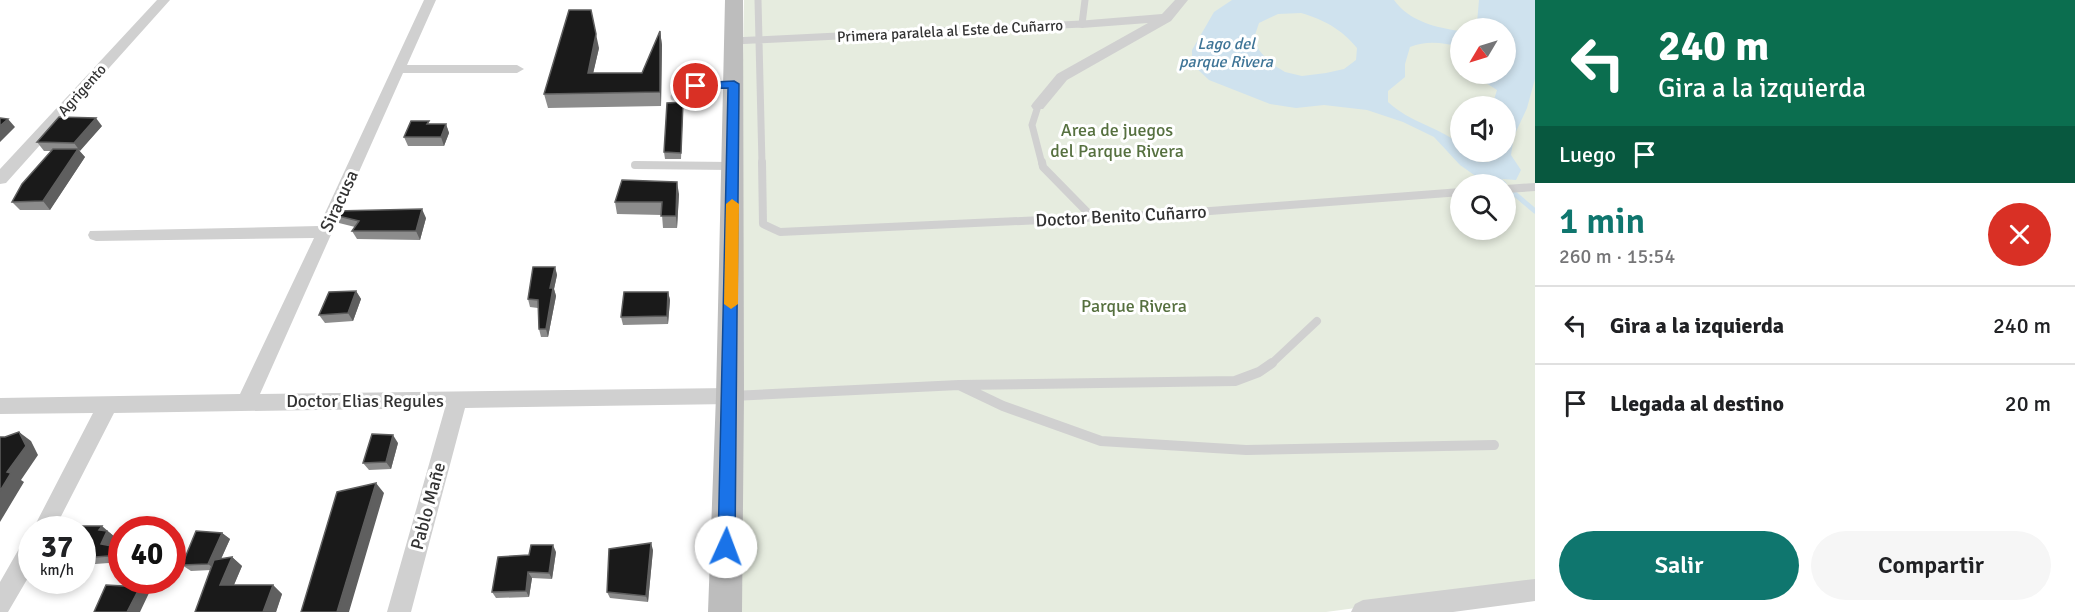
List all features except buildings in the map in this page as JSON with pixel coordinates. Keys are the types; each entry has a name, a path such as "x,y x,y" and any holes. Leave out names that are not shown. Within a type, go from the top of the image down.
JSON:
{"street":[{"name":"Agrigento","path":"0,179 164,0"},
{"name":"Siracusa","path":"247,401 430,0"},
{"path":"725,612 734,84 746,41 734,0"},
{"path":"1038,106 1062,77 1166,18 1182,0"},
{"name":"Primera paralela al Este de Cuñarro","path":"1082,24 1166,18"},
{"path":"398,69 517,69"},
{"path":"96,235 325,232"},
{"name":"Doctor Elias Regules","path":"0,406 730,396"},
{"name":"Pablo Mañe","path":"399,612 457,400"},
{"path":"49,516 108,405"},
{"path":"0,604 18,572"},
{"path":"1363,612 1535,590"}],"lane":[{"path":"746,41 758,0"},
{"path":"1082,24 1085,0"},
{"name":"Primera paralela al Este de Cuñarro","path":"746,41 1082,24"},
{"name":"Doctor Benito Cuñarro","path":"746,41 763,224 780,232 1093,218 1450,193"},
{"path":"674,97 695,96 696,86 734,84"},
{"path":"1038,106 1032,125 1043,167 1093,218"},
{"path":"635,165 733,166"},
{"path":"1516,188 1535,187"},
{"path":"730,396 959,385 1235,381 1248,379 1262,372 1317,321"},
{"path":"959,385 1003,406 1101,441 1246,450 1494,445"}],"green space":[{"name":"Parque Rivera","path":"744,0 1535,0 1535,584 1326,612 734,612"}],"water":[{"name":"Lago del parque Rivera","path":"1232,0 1394,0 1415,18 1450,29 1450,45 1429,43 1410,47 1405,64 1405,77 1388,91 1388,102 1405,115 1450,138 1450,154 1434,137 1403,122 1367,110 1324,105 1296,108 1270,104 1209,80 1192,64 1192,50 1214,12","holes":["1301,13 1325,22 1357,48 1356,60 1344,69 1302,76 1285,72 1269,62 1259,50 1254,38 1259,23 1278,14"]},
{"name":"Lago del parque Rivera","path":"1479,0 1535,0 1535,79 1527,108 1516,132 1516,96 1495,96 1497,90 1488,84 1516,84 1516,18 1477,18"},
{"name":"Lago del parque Rivera","path":"1457,162 1516,162 1521,170 1516,180 1516,174 1473,174"}],"waterway":[{"path":"1516,195 1535,211"}],"slow traffic":[{"path":"731,304 732,204"}],"route":[{"path":"696,86 734,84 726,547"}],"park label":[{"name":"Area de juegos del Parque Rivera","path":"1117,140"}]}
